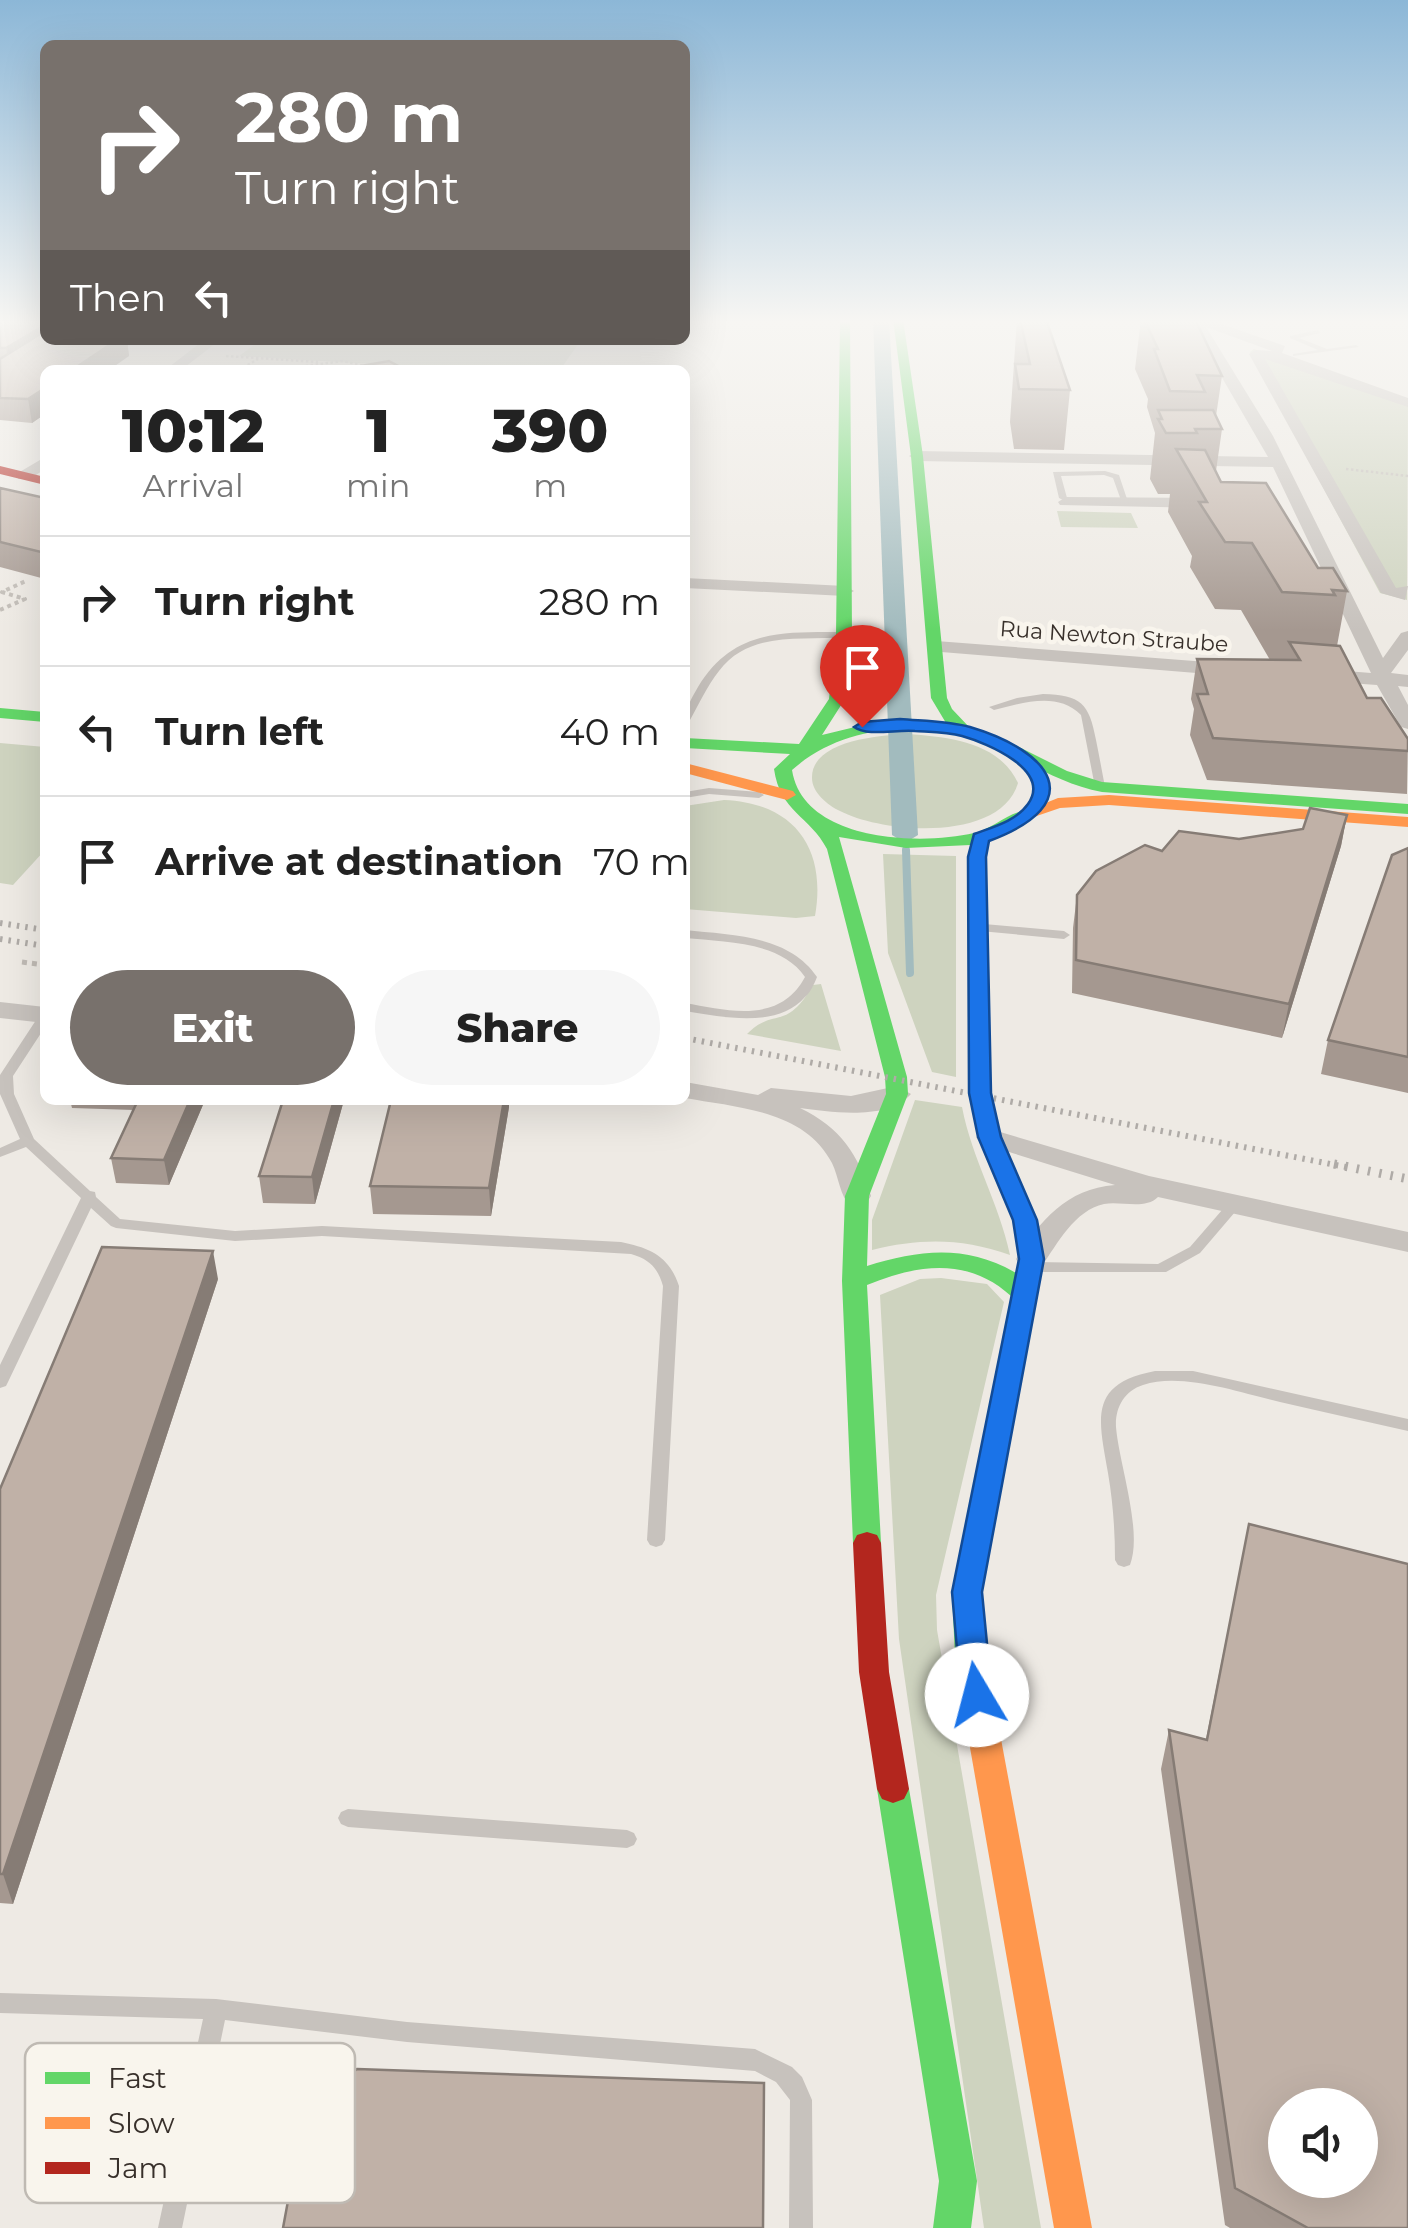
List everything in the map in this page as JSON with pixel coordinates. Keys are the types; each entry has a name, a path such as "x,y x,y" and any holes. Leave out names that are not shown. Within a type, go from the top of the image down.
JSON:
{"main road":[{"path":"844,423 844,636 837,699 783,769 782,785 791,800 830,837 836,850 896,1077 897,1094 857,1196 854,1281 874,1672 958,2181 952,2228"},
{"path":"912,423 939,698 944,710 964,731"},
{"path":"0,470 35,478"},
{"path":"0,489 40,499"},
{"path":"0,713 40,717"},
{"path":"690,744 800,749 862,727 900,724 964,731 994,741 1029,762 1100,787 1408,809"},
{"path":"1029,762 1041,778 1042,795 1034,811"},
{"path":"690,770 791,800 815,820 850,834 893,842 938,844 980,838 1014,825 1034,811 1070,801 1408,823"},
{"path":"980,838 980,1093 990,1137 1025,1220 1030,1263 967,1592 977,1695 1030,2005 1074,2228"},
{"path":"854,1281 885,1265 934,1258 964,1259 994,1266 1014,1278 1025,1294"}],"street":[{"path":"1257,423 1278,462 1291,504 1368,610 1382,676 1408,723"},
{"path":"1295,423 1390,594 1405,595 1408,591"},
{"path":"917,456 1278,462"},
{"path":"1064,500 1218,503"},
{"path":"690,583 845,591"},
{"path":"1368,610 1408,612"},
{"path":"1382,676 1408,637"},
{"name":"Rua Newton Straube","path":"936,648 1249,671"},
{"path":"1306,674 1382,676 1408,681"},
{"path":"0,1010 40,1015"},
{"path":"690,1089 857,1105 876,1104 897,1094"},
{"path":"690,1090 773,1108 811,1121 843,1155 857,1196"},
{"path":"990,1137 1067,1163 1234,1205 1408,1242"},
{"path":"1030,1263 1072,1205 1101,1193 1234,1205"}],"lane":[{"path":"1064,500 1056,474 1105,473 1116,477 1126,503"},
{"path":"690,712 728,655 750,643 802,634 844,636"},
{"path":"994,708 1052,698 1080,706 1086,714 1100,787"},
{"path":"690,794 720,790 791,800"},
{"path":"978,927 1064,935"},
{"path":"690,934 725,938 791,955 807,968 811,977 806,992 775,1010 748,1014 690,1008"},
{"path":"40,1024 6,1076 8,1094 28,1141 116,1223 235,1236 353,1232 594,1245 632,1249 659,1258 672,1286 656,1540"},
{"path":"0,1152 28,1141"},
{"path":"0,1382 90,1195"},
{"path":"1030,1263 1161,1269 1195,1250 1234,1205"},
{"path":"1124,1560 1123,1515 1108,1415 1115,1399 1139,1379 1193,1377 1408,1425"},
{"path":"348,1818 627,1839"},
{"path":"0,2003 216,2009 407,2032 755,2060 782,2072 796,2086 801,2100 801,2228"},
{"path":"209,2043 216,2009"},
{"path":"170,2228 175,2203"}],"path":[{"path":"1,592 28,580"},
{"path":"0,610 24,599 1,592"},
{"path":"28,956 22,962 40,964"}],"green space":[{"path":"1288,423 1408,423 1407,600 1380,593"},
{"path":"1057,511 1131,513 1138,528 1061,527"},
{"path":"908,734 956,740 986,750 1010,769 1018,783 1007,802 989,816 939,828 884,825 860,819 825,802 817,793 812,778 823,755 850,742"},
{"path":"0,743 40,747 40,855 13,885 0,883"},
{"path":"724,800 748,803 787,820 810,850 816,870 815,916 690,909 690,805"},
{"path":"883,854 956,856 956,1077 932,1072 888,953"},
{"path":"821,984 841,1051 747,1034 765,1021 795,1009 813,985"},
{"path":"915,1100 962,1107 1010,1255 975,1245 941,1242 872,1250 872,1220"},
{"path":"920,1279 987,1284 1004,1302 936,1595 937,1630 1041,2228 984,2228 899,1639 880,1295"}],"building":[{"path":"1160,423 1219,423 1222,429 1195,429 1197,433 1166,433"},
{"path":"1176,449 1205,450 1221,482 1266,483 1318,568 1333,568 1347,591 1332,590 1335,595 1282,592 1252,543 1225,542 1199,502 1207,502"},
{"path":"0,488 40,497 40,552 0,542"},
{"path":"1289,642 1340,646 1367,698 1381,698 1408,739 1408,751 1213,738 1197,694 1208,694 1197,659 1300,660"},
{"path":"1310,808 1347,815 1289,1004 1076,960 1077,895 1096,871 1145,845 1162,851 1179,831 1239,839 1303,829"},
{"path":"1408,848 1408,1057 1328,1040 1392,855"},
{"path":"136,1105 188,1105 164,1160 111,1158"},
{"path":"281,1105 333,1105 312,1177 259,1176"},
{"path":"390,1105 503,1105 489,1188 370,1186"},
{"path":"102,1247 213,1251 0,1874 0,1489"},
{"path":"1249,1524 1408,1564 1408,2228 1308,2228 1235,2188 1169,1730 1207,1740"},
{"path":"355,2071 764,2083 763,2228 283,2228 288,2203 355,2203"}],"waterway":[{"path":"886,423 905,835"},
{"path":"906,850 910,973"}],"railway":[{"path":"0,923 40,929"},
{"path":"0,939 40,945"},
{"path":"690,1039 1346,1167"},
{"path":"1334,1164 1408,1179"}],"traffic: fast":[{"path":"807,744 837,699 844,635 845,423"},
{"path":"912,423 939,698 944,711 964,731"},
{"path":"0,713 40,717"},
{"path":"1025,815 989,835 962,841 876,840 821,824 800,810 788,792 783,769 803,751 827,739 884,725 914,725 972,734 1061,775 1102,787 1408,809"},
{"path":"690,743 800,749"},
{"path":"797,806 830,837 836,849 896,1077 897,1094 857,1196 854,1281 867,1543"},
{"path":"977,1696 970,1657 967,1592 1031,1259 1025,1220 990,1137 980,1093 977,857 981,837"},
{"path":"854,1281 899,1265 944,1259 987,1267 1025,1294"},
{"path":"893,1789 958,2181 952,2228"}],"traffic: slow":[{"path":"690,769 787,795"},
{"path":"1025,815 1058,803 1109,800 1408,822"},
{"path":"977,1696 1073,2228"}],"traffic: jam":[{"path":"0,470 40,480"},
{"path":"867,1543 874,1672 893,1789"}],"route":[{"path":"862,727 900,724 964,731 1014,750 1041,778 1042,795 1034,811 1014,825 980,838 977,857 980,1093 990,1137 1025,1220 1031,1259 967,1592 970,1657 977,1695"}]}
